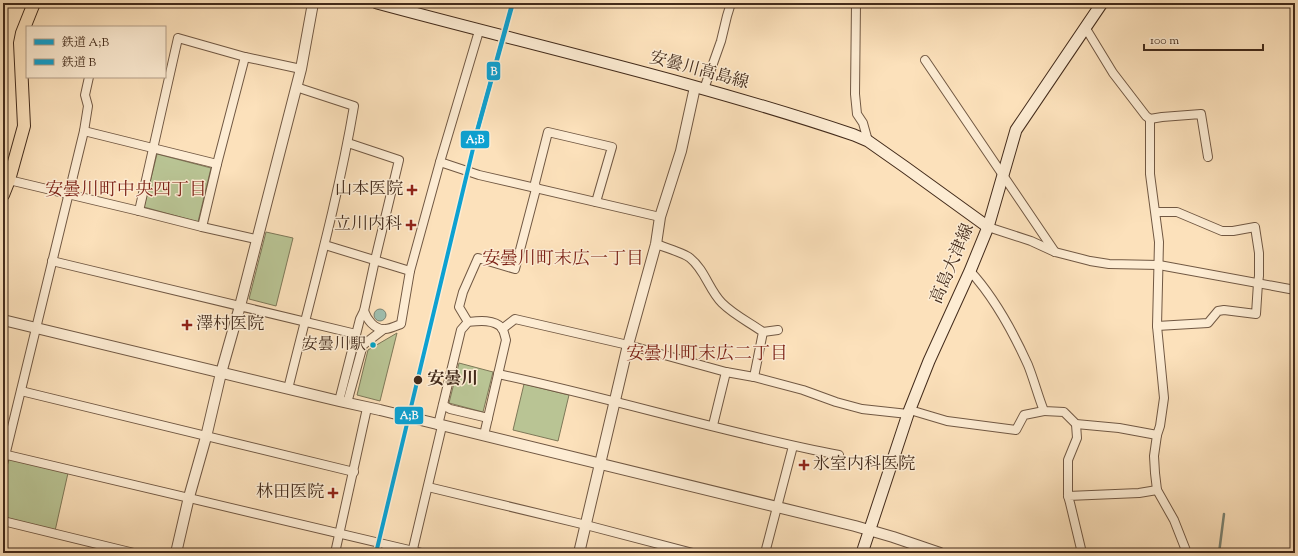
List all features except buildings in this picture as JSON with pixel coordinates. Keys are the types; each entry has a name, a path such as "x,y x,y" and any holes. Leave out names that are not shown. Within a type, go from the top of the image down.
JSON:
{"main road":[{"path":"3,195 9,180 24,126 24,44 22,33 34,3"},
{"name":"安曇川高島線","path":"377,3 700,88 828,126 868,141 988,227"},
{"name":"高島大津線","path":"862,553 909,412 988,227 1016,130 1102,3"}],"street":[{"path":"176,553 221,373 240,306 256,239 301,69 313,3"},
{"path":"579,553 628,345 656,244 660,217 700,88 721,41 731,3"},
{"path":"856,3 855,94 857,114 863,123 868,141"},
{"path":"1085,27 1113,73 1146,116 1150,119 1201,114 1208,157"},
{"path":"343,402 363,345 384,329 401,324 410,271 440,162 479,31"},
{"path":"139,210 178,38 245,57 301,69"},
{"path":"202,227 245,57"},
{"path":"925,60 1055,252"},
{"path":"3,464 4,454 37,327 84,131 88,106 85,95 89,78"},
{"path":"288,389 304,321 325,244 348,142 354,106 296,88"},
{"path":"1150,119 1150,174 1159,242 1157,326 1164,398 1154,456 1157,490 1174,520 1187,553"},
{"path":"84,131 217,164"},
{"path":"468,322 459,307 463,292 478,258 515,269 536,189 535,183 548,132 612,147 596,202"},
{"path":"343,402 356,334 364,311 399,160 348,142"},
{"path":"440,162 479,176 660,217"},
{"path":"9,180 256,239"},
{"path":"1156,212 1177,212 1222,231 1233,231 1255,227 1259,253 1256,314 1224,310 1218,311 1208,323 1157,326"},
{"path":"988,227 1031,241 1055,252 1090,261 1110,264 1159,265 1295,290"},
{"path":"325,244 410,271"},
{"path":"656,244 690,257 702,272 721,302 733,313 748,321 763,332 778,330"},
{"path":"52,261 356,334"},
{"path":"970,271 978,279 1002,315 1026,361 1044,411"},
{"path":"364,311 366,318 370,323 384,329"},
{"path":"502,329 515,319 628,345 726,372 754,377 803,390 836,402 862,409 909,412 947,421 1016,430 1024,415 1044,411 1064,412 1076,424 1119,428 1157,435"},
{"path":"3,320 778,507 870,530 940,553"},
{"path":"412,552 428,487 443,405 461,330 468,322 482,320 496,324 502,329 506,340 484,435"},
{"path":"754,377 763,332"},
{"path":"713,425 726,372"},
{"path":"498,374 713,425 793,446 839,455"},
{"path":"21,390 206,437 354,472"},
{"path":"443,405 455,410 488,418"},
{"path":"335,553 367,408"},
{"path":"1076,424 1077,438 1068,460 1068,496 1082,553"},
{"path":"765,553 793,446"},
{"path":"4,454 189,497 412,552 422,553"},
{"path":"428,487 586,525 693,553"},
{"path":"1068,496 1139,493 1157,490"},
{"path":"3,521 134,553"}],"green space":[{"path":"157,154 211,168 198,222 144,207"},
{"path":"266,232 293,238 276,306 249,299"},
{"path":"397,333 380,401 357,395 368,350"},
{"path":"459,363 493,372 483,412 449,403"},
{"path":"524,384 569,395 558,441 513,430"},
{"path":"8,459 68,473 55,531 3,518 3,479"}],"shaded area":[{"path":"378,309 382,309 386,315 382,321 378,321 374,317 374,313"}],"waterway":[{"path":"1219,553 1224,514"}],"rail line":[{"name":"A;B","path":"376,553 477,132 513,3"},
{"name":"B","path":"475,138 512,4"}],"place":[{"name":"山本医院","path":"412,190"},
{"name":"立川内科","path":"411,225"},
{"name":"澤村医院","path":"187,325"},
{"name":"安曇川駅","path":"373,345"},
{"name":"安曇川","path":"418,380"},
{"name":"氷室内科医院","path":"804,465"},
{"name":"林田医院","path":"333,493"}],"district":[{"name":"安曇川町中央四丁目","path":"126,191"},
{"name":"安曇川町末広一丁目","path":"563,260"},
{"name":"安曇川町末広二丁目","path":"707,355"}]}
